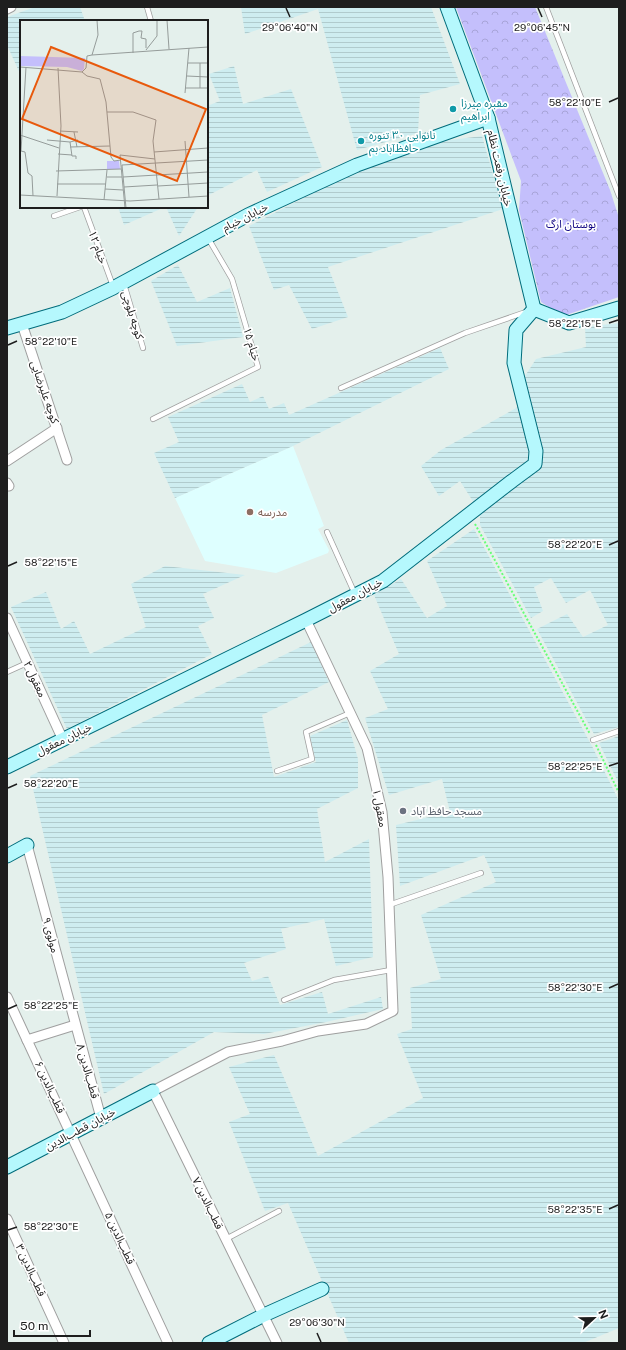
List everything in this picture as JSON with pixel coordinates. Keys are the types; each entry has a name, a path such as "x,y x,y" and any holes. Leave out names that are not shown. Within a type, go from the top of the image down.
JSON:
{"street":[{"path":"7,9 11,7"},
{"name":"خیابان رفعت نظام","path":"447,7 488,118 534,309"},
{"name":"خیابان خیام","path":"7,328 62,312 118,285 248,215 357,165 488,118"},
{"path":"534,309 569,323 619,308"},
{"name":"خیابان معقول","path":"7,767 383,581 535,464 536,451 514,363 516,330 534,309"},
{"name":"کوچه علیرضایی","path":"22,324 67,460"},
{"path":"7,461 57,428"},
{"name":"معقول ۲","path":"7,618 63,740"},
{"name":"معقول ۱","path":"153,1091 228,1052 282,1041 318,1031 366,1024 393,1011 388,877 382,812 367,748 306,620"},
{"path":"7,856 27,845"},
{"name":"مولوی ۹","path":"27,845 75,1025"},
{"name":"قطب‌الدین ۶","path":"7,997 72,1134"},
{"path":"28,1040 75,1025"},
{"name":"قطب‌الدین ۸","path":"75,1025 101,1118"},
{"name":"خیابان قطب‌الدین","path":"7,1167 153,1091"},
{"name":"قطب‌الدین ۷","path":"153,1091 277,1343"},
{"name":"قطب‌الدین ۵","path":"72,1134 168,1343"},
{"name":"قطب‌الدین ۳","path":"7,1219 64,1343"},
{"path":"209,1343 264,1315 322,1289"}],"lane":[{"path":"147,7 151,20"},
{"path":"546,7 619,196"},
{"path":"54,216 77,208"},
{"name":"خیام ۱۲","path":"84,208 118,285"},
{"name":"خیام ۱۵","path":"153,418 258,367 232,278 207,237"},
{"name":"کوچه بلوچی","path":"118,285 143,348"},
{"path":"341,388 465,333 534,309"},
{"path":"327,532 355,595"},
{"path":"7,672 27,663"},
{"path":"277,771 312,759 306,732 350,714"},
{"path":"593,740 619,731"},
{"path":"389,905 481,873"},
{"path":"284,1000 334,980 391,970"},
{"path":"226,1239 279,1211"}],"path":[{"path":"470,514 593,740 619,793"}],"shaded area":[{"path":"35,7 80,7 85,20 20,20 20,74 7,45 7,17"},
{"path":"241,7 431,7 460,84 420,95 418,133 357,150 318,9 245,34"},
{"path":"234,66 243,104 291,89 322,167 267,192 257,170 208,195 208,106 220,101 209,74"},
{"path":"482,136 503,209 328,267 348,317 312,329 289,285 274,290 249,226 348,175 443,141"},
{"path":"118,208 163,208 124,225"},
{"path":"166,208 197,208 179,236"},
{"path":"178,265 197,302 230,288 243,337 177,346 151,281"},
{"path":"619,323 619,727 594,734 537,629 567,614 583,637 608,625 590,590 566,603 551,578 534,587 543,611 531,618 480,525 480,513 541,467 542,450 526,389 525,376 536,359 586,347 585,327"},
{"path":"440,348 449,369 293,446 175,498 154,453 179,442 168,417 242,384 250,402 263,396 269,409 284,403 289,415"},
{"path":"518,407 530,452 529,461 474,503 460,481 439,496 421,466 441,450"},
{"name":"مدرسه","path":"293,446 324,526 318,529 329,550 328,553 276,573 205,561 175,498"},
{"path":"474,529 593,748 619,801 619,1328 583,1343 349,1343 288,1203 265,1211 229,1122 250,1114 229,1067 274,1055 318,1156 423,1098 397,1034 412,1029 410,988 441,979 421,915 496,882 484,855 400,886 396,825 450,812 442,779 389,795 365,718 388,709 370,671 399,654 374,595 401,579 427,618 447,606 427,561"},
{"path":"165,566 245,575 203,594 214,618 198,626 212,654 67,729 11,607 46,592 61,629 74,621 90,654 146,627 131,584"},
{"path":"311,642 329,682 262,715 274,777 316,762 310,736 347,720 358,759 358,788 317,809 325,862 369,839 373,957 336,966 324,919 281,929 286,949 244,963 252,981 268,976 280,1005 322,992 328,1014 381,997 383,1009 264,1034 214,1032 104,1094 30,776"},
{"path":"619,736 619,784 599,743"}],"green space":[{"name":"بوستان ارگ","path":"456,7 535,7 610,190 619,218 619,297 563,316 541,302 519,210 521,181"}],"place":[{"name":"مقبره میرزا ابراهیم","path":"453,109"},
{"name":"نانوایی ۳۰ تنوره حافظ‌آباد بم","path":"361,141"},
{"name":"مدرسه","path":"250,512"},
{"name":"مسجد حافظ آباد","path":"403,811"}]}
